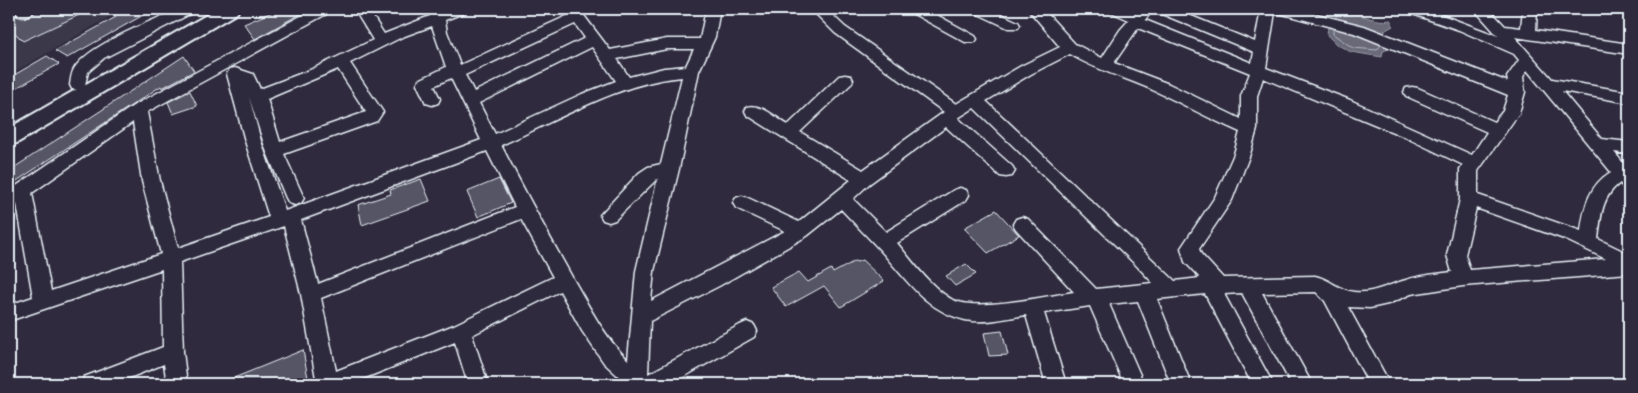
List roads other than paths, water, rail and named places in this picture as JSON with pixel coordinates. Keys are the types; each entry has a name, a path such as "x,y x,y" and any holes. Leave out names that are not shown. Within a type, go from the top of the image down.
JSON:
{"main road":[{"path":"9,125 212,9"},
{"path":"9,138 230,9"}],"street":[{"path":"78,85 81,69 89,62 110,48 189,9"},
{"path":"43,301 16,195 139,110 234,67 325,9"},
{"path":"362,9 382,42"},
{"path":"258,96 289,85 341,62 436,14 461,9"},
{"path":"640,382 640,316 645,271 670,169 691,71 711,29 713,9"},
{"path":"818,9 848,35 951,115 1006,171"},
{"path":"915,9 970,39"},
{"path":"979,9 1013,25"},
{"path":"1035,9 1070,48 1106,66 1163,88 1207,111 1248,129"},
{"path":"1116,9 1139,16 1258,72 1285,80 1369,115 1476,164"},
{"path":"1162,9 1262,50"},
{"path":"1263,384 1214,286 1192,258 1190,248 1223,200 1237,168 1248,129 1249,96 1258,72 1268,9"},
{"path":"1279,9 1358,29 1517,92"},
{"path":"1412,9 1464,27 1524,55"},
{"path":"1481,9 1524,55 1545,83 1625,178 1605,183 1599,189 1593,211 1589,242"},
{"path":"1528,33 1530,9"},
{"path":"432,99 425,84 456,71 574,13 626,82"},
{"path":"436,14 440,32 456,71 525,210 589,325 611,357 626,372 640,382 663,378 747,331"},
{"path":"1106,66 1125,33 1139,16"},
{"path":"1502,30 1629,49"},
{"path":"471,100 593,40"},
{"path":"607,56 666,44 705,44"},
{"path":"640,316 712,280 801,231 842,199 863,179 951,115 1026,70 1070,48"},
{"path":"1463,278 1456,255 1469,198 1469,169 1476,164 1497,130 1511,113 1517,92 1515,77 1524,55"},
{"path":"274,150 371,117 375,112 341,62"},
{"path":"234,67 248,78 252,90 258,96 276,157 288,211 311,294 328,384 461,331 564,280"},
{"path":"234,67 252,140 288,211"},
{"path":"9,313 171,258 288,211 491,142 626,82 664,73 691,71"},
{"path":"789,133 845,80"},
{"path":"1545,83 1629,98"},
{"path":"1412,92 1497,130"},
{"path":"975,99 1145,262 1171,290"},
{"path":"139,110 151,180 171,258 177,384"},
{"path":"754,111 863,179"},
{"path":"1596,144 1629,148"},
{"path":"609,215 645,178 654,172 670,169"},
{"path":"884,242 960,195"},
{"path":"1469,198 1589,242 1629,263"},
{"path":"842,199 884,242 917,280 935,297 956,310 986,313 1144,291 1214,286 1320,285 1332,295 1380,384"},
{"path":"742,203 801,231"},
{"path":"311,294 356,278 525,210"},
{"path":"1022,224 1094,297 1134,384"},
{"path":"1332,295 1353,300 1370,300 1388,296 1408,287 1463,278 1629,263"},
{"path":"1248,286 1302,384"},
{"path":"1144,291 1181,384"},
{"path":"1033,307 1056,384"},
{"path":"461,331 478,384"},
{"path":"91,384 174,352"}],"water":[{"path":"1347,12 1385,21 1391,20 1393,26 1384,31 1384,38 1389,49 1383,51 1382,57 1351,52 1336,44 1327,35 1332,19"}]}
